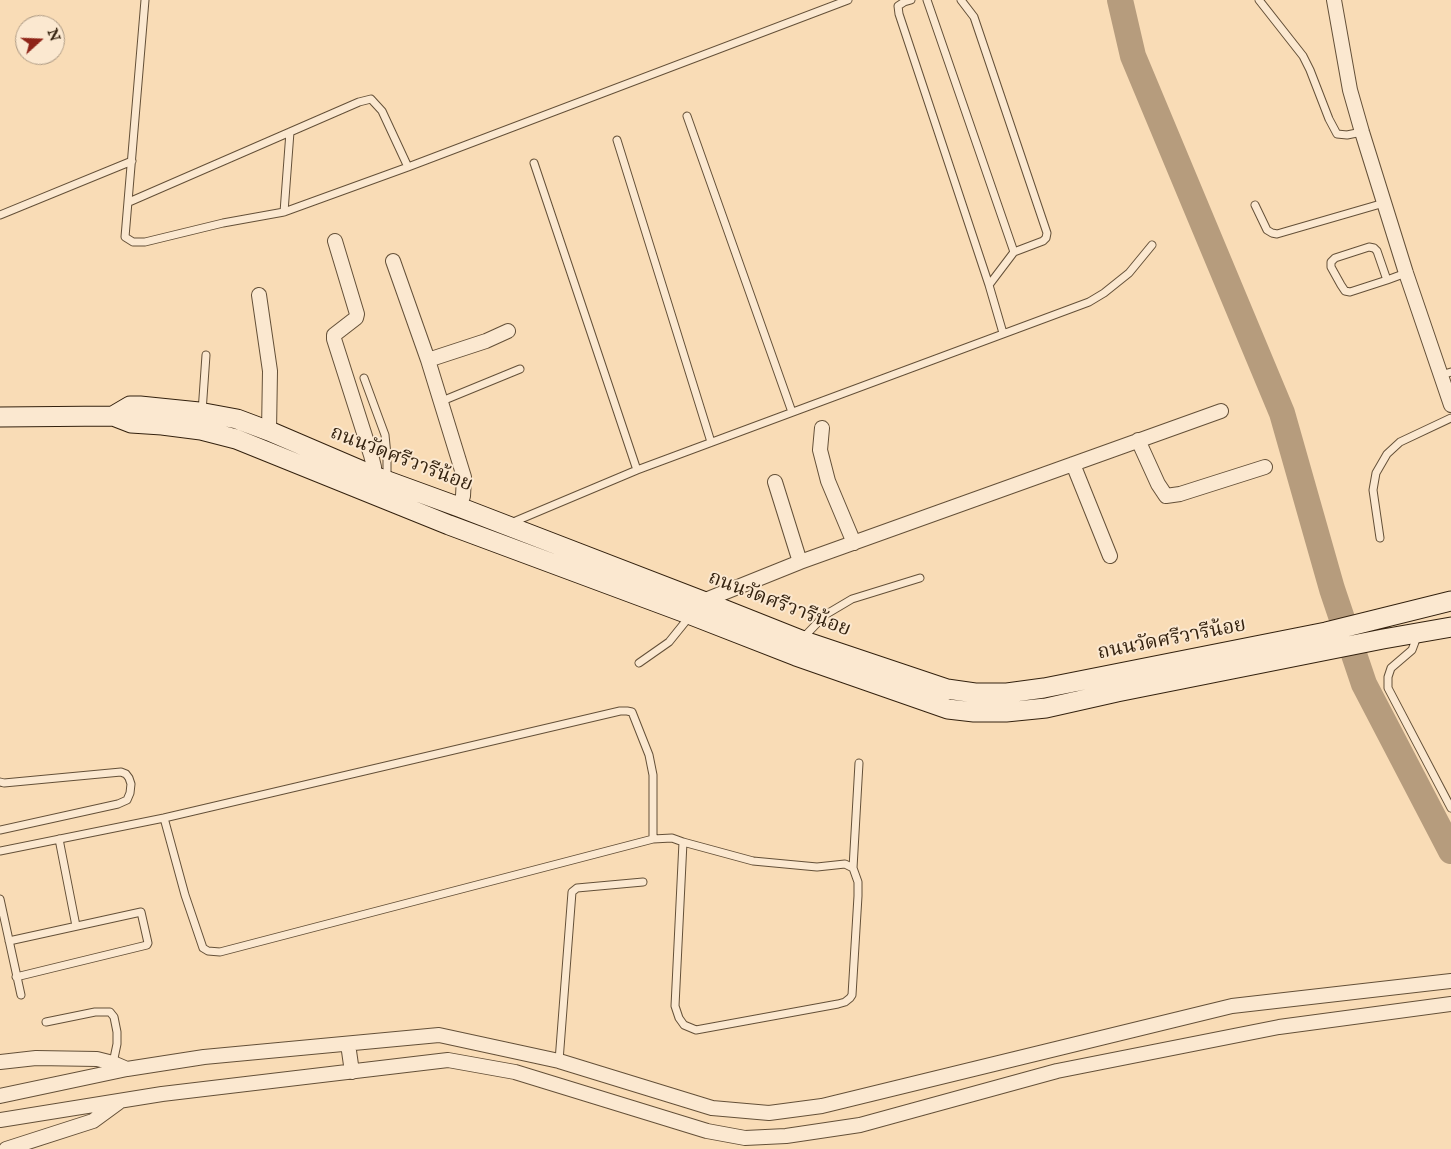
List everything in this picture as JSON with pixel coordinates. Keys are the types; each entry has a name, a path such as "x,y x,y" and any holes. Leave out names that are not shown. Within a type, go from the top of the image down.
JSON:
{"main road":[{"name":"ถนนวัดศรีวารีน้อย","path":"113,416 130,406 202,413 236,419 269,431 380,479 703,600 801,640 948,690 975,693 1007,693 1044,688 1326,632 1451,602"},
{"name":"ถนนวัดศรีวารีน้อย","path":"0,417 113,416 131,423 201,430 236,439 449,526 796,656 939,706 974,712 1006,712 1046,708 1117,692 1451,627"}],"street":[{"path":"1334,0 1350,90 1362,132 1406,274 1446,374 1451,405"},
{"path":"335,241 357,314 356,318 334,335 334,339 374,467 380,479"},
{"path":"393,260 442,402 464,477 463,496 459,507"},
{"path":"259,295 270,371 269,431"},
{"path":"428,360 508,331"},
{"path":"703,600 800,562 1221,411"},
{"path":"822,428 820,450 828,481 854,543"},
{"path":"1138,440 1158,484 1166,496 1180,494 1265,467"},
{"path":"1074,464 1110,556"},
{"path":"775,482 800,562"},
{"path":"0,1096 127,1069 204,1057 439,1035 558,1061 712,1108 769,1113 822,1106 1232,1006 1451,981"},
{"path":"0,1120 162,1094 448,1060 515,1072 707,1131 745,1138 786,1136 860,1125 1057,1071 1279,1026 1451,1004"},
{"path":"348,1044 352,1072"},
{"path":"1053,1050 1057,1071"},
{"path":"0,1062 36,1058 97,1059 127,1069"},
{"path":"6,1149 92,1121 119,1101"}],"lane":[{"path":"146,0 125,237 133,242 145,242 223,223 284,212 408,167 848,0"},
{"path":"911,0 898,6 899,14 1003,333"},
{"path":"927,0 1014,252"},
{"path":"961,0 974,17 1047,233 1046,238 1042,241 1014,252 989,286"},
{"path":"1259,0 1303,56 1337,134 1347,135 1362,132"},
{"path":"129,202 359,102 371,99 382,111 408,167"},
{"path":"687,116 792,412"},
{"path":"284,212 290,132"},
{"path":"617,140 711,442"},
{"path":"0,215 132,161"},
{"path":"534,163 637,470"},
{"path":"1255,205 1267,230 1272,234 1277,234 1384,203"},
{"path":"506,525 637,470 1089,302 1104,293 1129,273 1152,245"},
{"path":"1387,280 1377,251 1374,248 1369,247 1335,258 1331,262 1330,267 1345,291 1350,292 1406,274"},
{"path":"202,413 206,355"},
{"path":"442,402 520,369"},
{"path":"364,378 385,435 387,455 380,479"},
{"path":"1380,538 1373,490 1376,473 1387,454 1400,442 1451,418"},
{"path":"801,640 825,615 852,599 920,578"},
{"path":"639,663 669,642 691,616"},
{"path":"1416,633 1416,642 1412,650 1391,668 1388,677 1388,688 1451,808"},
{"path":"0,851 164,818 627,710 632,712 649,755 653,775 654,839"},
{"path":"683,842 675,1006 679,1018 684,1025 696,1030 845,1002 852,995 858,882 853,868 859,763"},
{"path":"0,782 121,772 129,778 130,793 127,800 118,804 0,830"},
{"path":"164,818 185,895 203,948 208,951 220,952 654,839 672,838 753,861 816,866 844,864 853,868"},
{"path":"59,839 76,926"},
{"path":"558,1061 572,892 577,888 643,882"},
{"path":"0,899 21,995"},
{"path":"9,941 141,912 148,944 16,977"},
{"path":"46,1022 95,1012 110,1012 114,1017 117,1032 117,1044 113,1063"}],"waterway":[{"path":"1120,0 1133,56 1282,413 1332,589 1364,684 1451,851"}]}
